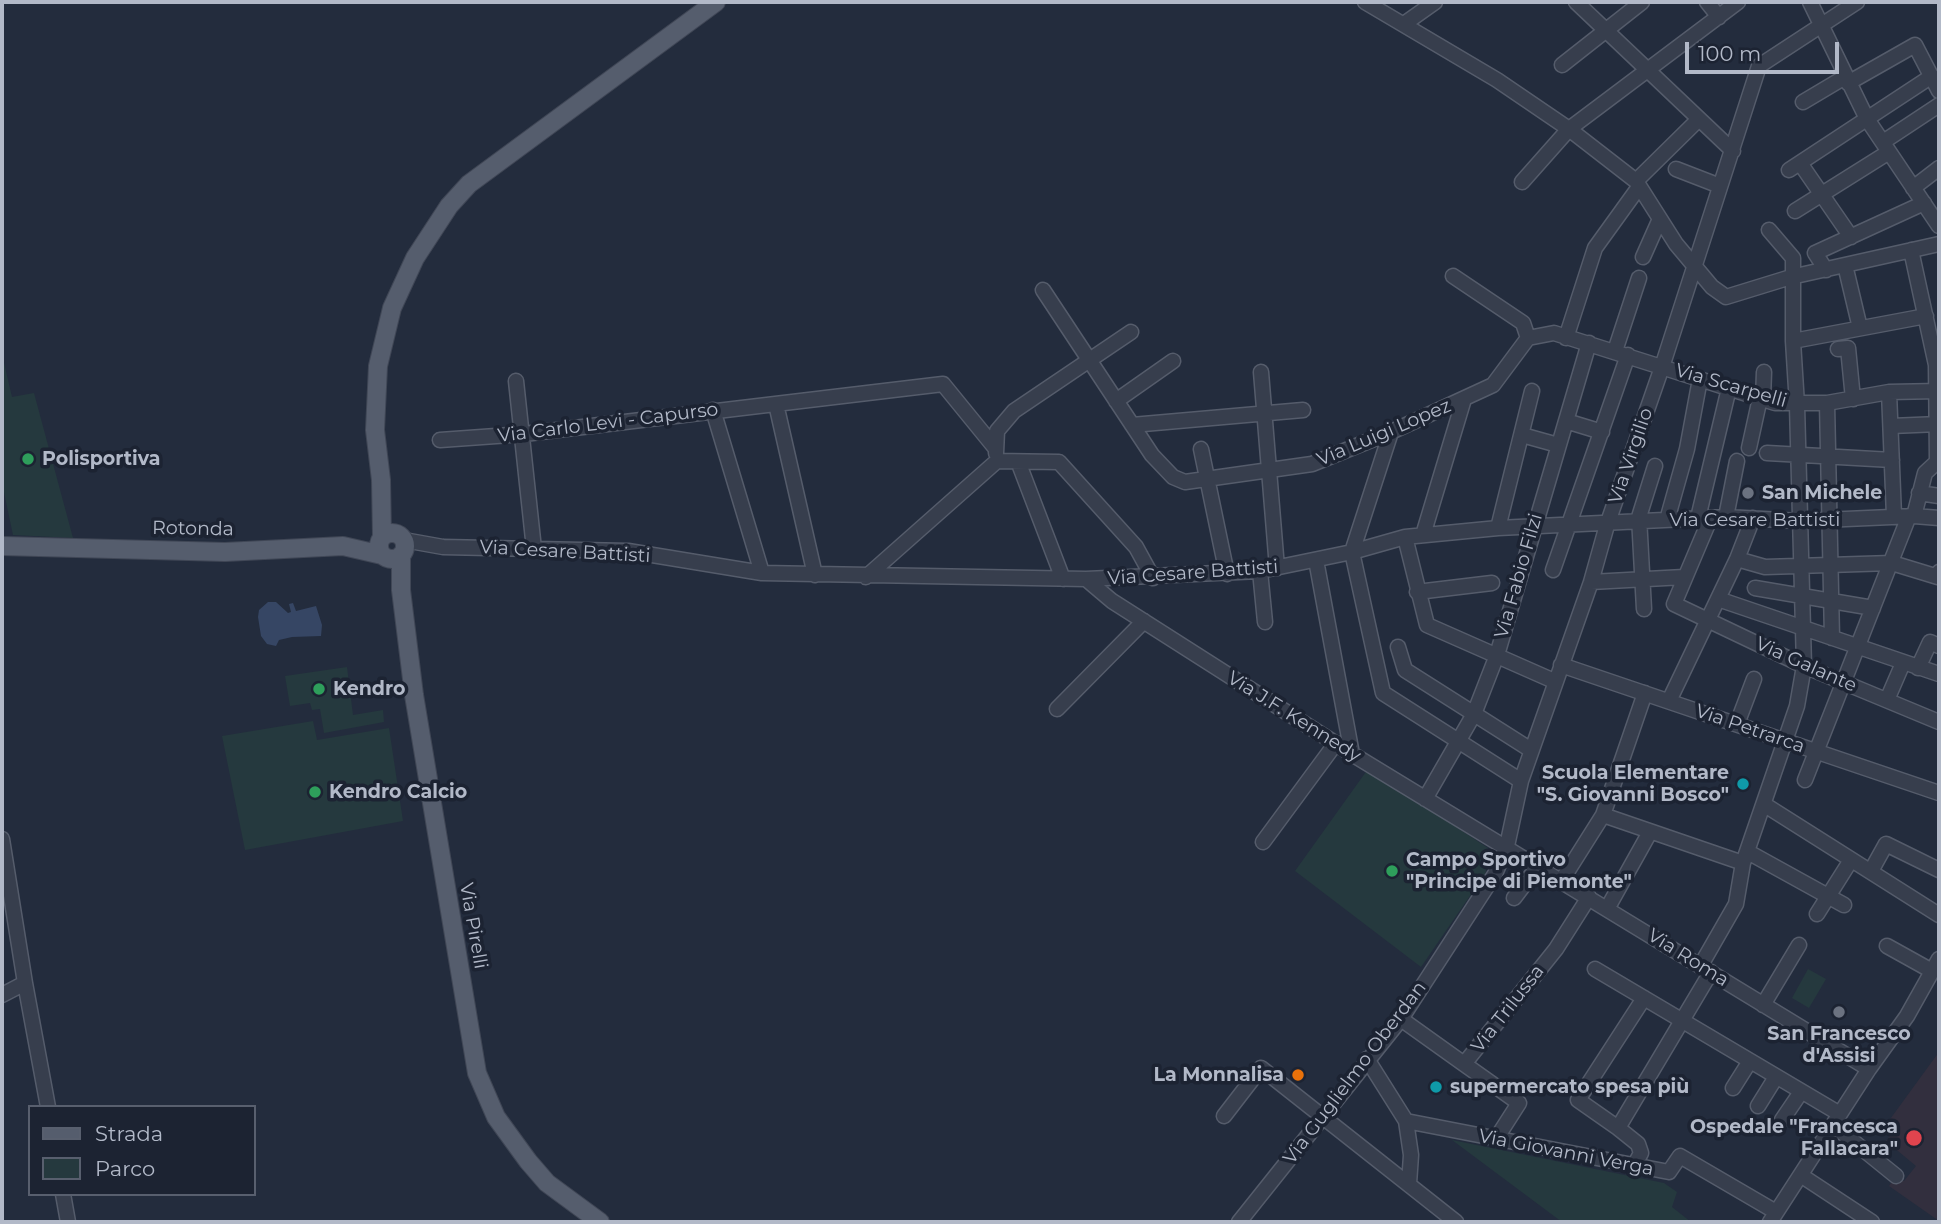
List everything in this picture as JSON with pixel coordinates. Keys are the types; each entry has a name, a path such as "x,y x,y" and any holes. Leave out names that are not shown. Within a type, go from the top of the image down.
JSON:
{"main road":[{"name":"Via Pirelli","path":"600,1222 547,1184 528,1161 496,1117 477,1073 414,695 401,590 381,480 374,403 378,366 392,308 415,258 449,206 486,170 716,2"},
{"name":"Rotonda","path":"2,546 225,552 343,545 392,546"}],"street":[{"path":"1365,2 1497,80 1569,128 1637,184 1659,220 1695,267 1726,297 1791,277 1939,244"},
{"path":"1404,24 1435,2"},
{"path":"1576,2 1733,151"},
{"path":"1562,65 1642,2"},
{"path":"1707,2 1719,17"},
{"path":"1522,182 1569,128 1738,2"},
{"path":"1810,2 1867,118 1939,226"},
{"path":"1822,23 1857,2"},
{"name":"Via Virgilio","path":"1507,846 1521,781 1531,750 1591,582 1607,524 1662,367 1759,66 1822,23"},
{"path":"1803,102 1915,45 1939,91"},
{"path":"1851,237 1820,194 1794,167 1932,76"},
{"path":"1795,211 1886,147 1939,105"},
{"path":"1566,338 1595,248 1637,184 1699,119"},
{"path":"1913,188 1939,168"},
{"path":"1676,169 1720,186"},
{"path":"1826,270 1815,253 1939,198"},
{"path":"1643,257 1659,220"},
{"path":"1618,1128 1683,1020 1735,904 1745,858 1797,706 1804,666 1791,277 1793,258 1769,230"},
{"path":"1805,780 1814,751 1892,563 1903,519 1919,493 1925,473 1938,460 1937,365 1911,250"},
{"path":"1845,264 1860,328"},
{"path":"1453,276 1523,323 1528,338"},
{"path":"1553,570 1602,432 1639,278"},
{"path":"1043,289 1132,425 1303,410"},
{"path":"1793,341 1926,316"},
{"path":"866,577 996,455 997,430 1014,411 1132,332"},
{"name":"Via Scarpelli","path":"1528,338 1546,333 1589,343 1761,398 1797,405 1827,403 1889,392 1937,391"},
{"name":"Via Luigi Lopez","path":"1132,425 1152,455 1173,477 1185,482 1312,464 1391,432 1500,380 1528,338"},
{"name":"Via Fabio Filzi","path":"1425,799 1474,714 1497,655 1589,343"},
{"path":"1838,349 1848,348 1853,399"},
{"path":"1116,401 1174,361"},
{"path":"1261,372 1277,568"},
{"path":"1749,448 1764,372"},
{"path":"1667,520 1687,449 1700,379"},
{"path":"516,381 524,434 534,550"},
{"name":"Via Carlo Levi - Capurso","path":"440,440 524,434 943,384 996,455"},
{"path":"1591,582 1684,578 1704,518 1729,388"},
{"path":"1498,528 1532,391"},
{"path":"1889,392 1892,460 1903,519"},
{"path":"1423,535 1464,399"},
{"path":"1827,403 1832,638"},
{"path":"776,404 815,575"},
{"path":"713,410 762,573"},
{"path":"1566,421 1602,432"},
{"path":"1891,426 1938,424"},
{"path":"1391,432 1352,552 1383,693 1521,781"},
{"path":"1522,435 1558,445"},
{"path":"1201,449 1227,574"},
{"path":"1767,453 1892,460"},
{"path":"996,455 1019,464 1059,462 1136,547 1153,578"},
{"path":"1726,517 1737,461"},
{"path":"1019,464 1063,579"},
{"path":"1644,609 1639,517 1655,466"},
{"path":"1919,493 1939,496"},
{"name":"Via Cesare Battisti","path":"392,546 628,551 762,573 866,577 1153,578 1260,571 1352,552 1405,537 1498,528 1726,517 1800,522 1939,518"},
{"path":"1669,701 1737,559 1753,518"},
{"path":"1405,537 1427,625 1555,681"},
{"path":"1737,559 1765,567 1892,563 1938,577 1939,572"},
{"path":"1316,560 1352,754"},
{"path":"1260,571 1265,622"},
{"name":"Via Galante","path":"1684,578 1674,604 1804,666 1939,722"},
{"name":"Via J.F. Kennedy","path":"1086,579 1144,621 1352,754 1507,846"},
{"path":"1417,592 1492,583"},
{"path":"1755,588 1873,608"},
{"path":"1718,599 1939,674"},
{"path":"1057,709 1144,621"},
{"path":"1918,668 1930,642 1939,646"},
{"path":"1398,647 1405,670 1531,750"},
{"path":"1887,699 1903,663"},
{"name":"Via Petrarca","path":"1561,665 1939,793"},
{"path":"1737,724 1754,679"},
{"path":"1562,880 1603,815 1645,693"},
{"path":"1263,842 1336,743"},
{"path":"1765,805 1939,915"},
{"path":"1603,815 1650,832 1745,858 1843,905"},
{"path":"1607,909 1650,832"},
{"path":"2,839 48,1105"},
{"path":"1871,871 1886,844 1939,870"},
{"name":"Via Roma","path":"1507,846 1870,1069"},
{"name":"Via Guglielmo Oberdan","path":"1239,1222 1401,1019 1496,874 1507,846"},
{"path":"1817,914 1851,860"},
{"path":"1514,898 1539,865"},
{"name":"Via Trilussa","path":"1496,1139 1519,1103 1464,1064 1556,949 1590,897"},
{"path":"1762,1005 1798,945"},
{"path":"1773,1217 1908,1016 1936,965 1887,946"},
{"path":"1595,969 1801,1092 1837,1120 1896,1176"},
{"path":"2,995 25,983"},
{"path":"1633,1168 1641,1153 1638,1144 1578,1100 1644,998"},
{"path":"1401,1019 1464,1064"},
{"path":"1367,1059 1406,1121 1411,1155 1409,1184"},
{"path":"1733,1087 1750,1061"},
{"path":"1224,1116 1261,1068 1455,1222"},
{"path":"1758,1106 1776,1077"},
{"path":"1782,1120 1801,1092"},
{"name":"Via Giovanni Verga","path":"1406,1121 1633,1168 1669,1172 1680,1156 1773,1217"},
{"path":"1802,1176 1872,1222"},
{"path":"62,1196 68,1222"}],"shaded area":[{"name":"Ospedale \"Francesca Fallacara\"","path":"1939,1052 1939,1221 1889,1186 1896,1176 1904,1181 1916,1166 1886,1141 1896,1128 1888,1122"}],"green space":[{"name":"Polisportiva","path":"2,354 12,397 34,393 73,538 13,535 2,483"},
{"name":"Kendro","path":"347,667 353,715 383,710 384,722 324,733 320,709 312,710 310,703 290,706 285,676"},
{"name":"Kendro Calcio","path":"313,721 317,740 389,728 403,821 245,850 222,736"},
{"name":"Campo Sportivo \"Principe di Piemonte\"","path":"1368,769 1488,848 1490,858 1485,874 1421,967 1295,871"},
{"path":"1808,969 1826,979 1809,1008 1792,998"},
{"path":"1452,1140 1664,1183 1677,1192 1672,1207 1691,1222 1562,1222"}],"water":[{"name":"Kendro","path":"268,602 276,602 288,613 291,612 289,604 293,603 296,611 316,606 322,625 321,636 292,637 279,640 276,646 267,644 261,636 258,617 259,610"}],"place":[{"name":"Polisportiva","path":"28,459"},
{"name":"San Michele","path":"1748,493"},
{"name":"Kendro","path":"319,689"},
{"name":"Scuola Elementare \"S. Giovanni Bosco\"","path":"1743,784"},
{"name":"Kendro Calcio","path":"315,792"},
{"name":"Campo Sportivo \"Principe di Piemonte\"","path":"1392,871"},
{"name":"San Francesco d'Assisi","path":"1839,1012"},
{"name":"La Monnalisa","path":"1298,1075"},
{"name":"supermercato spesa più","path":"1436,1087"},
{"name":"Ospedale \"Francesca Fallacara\"","path":"1914,1138"}]}
